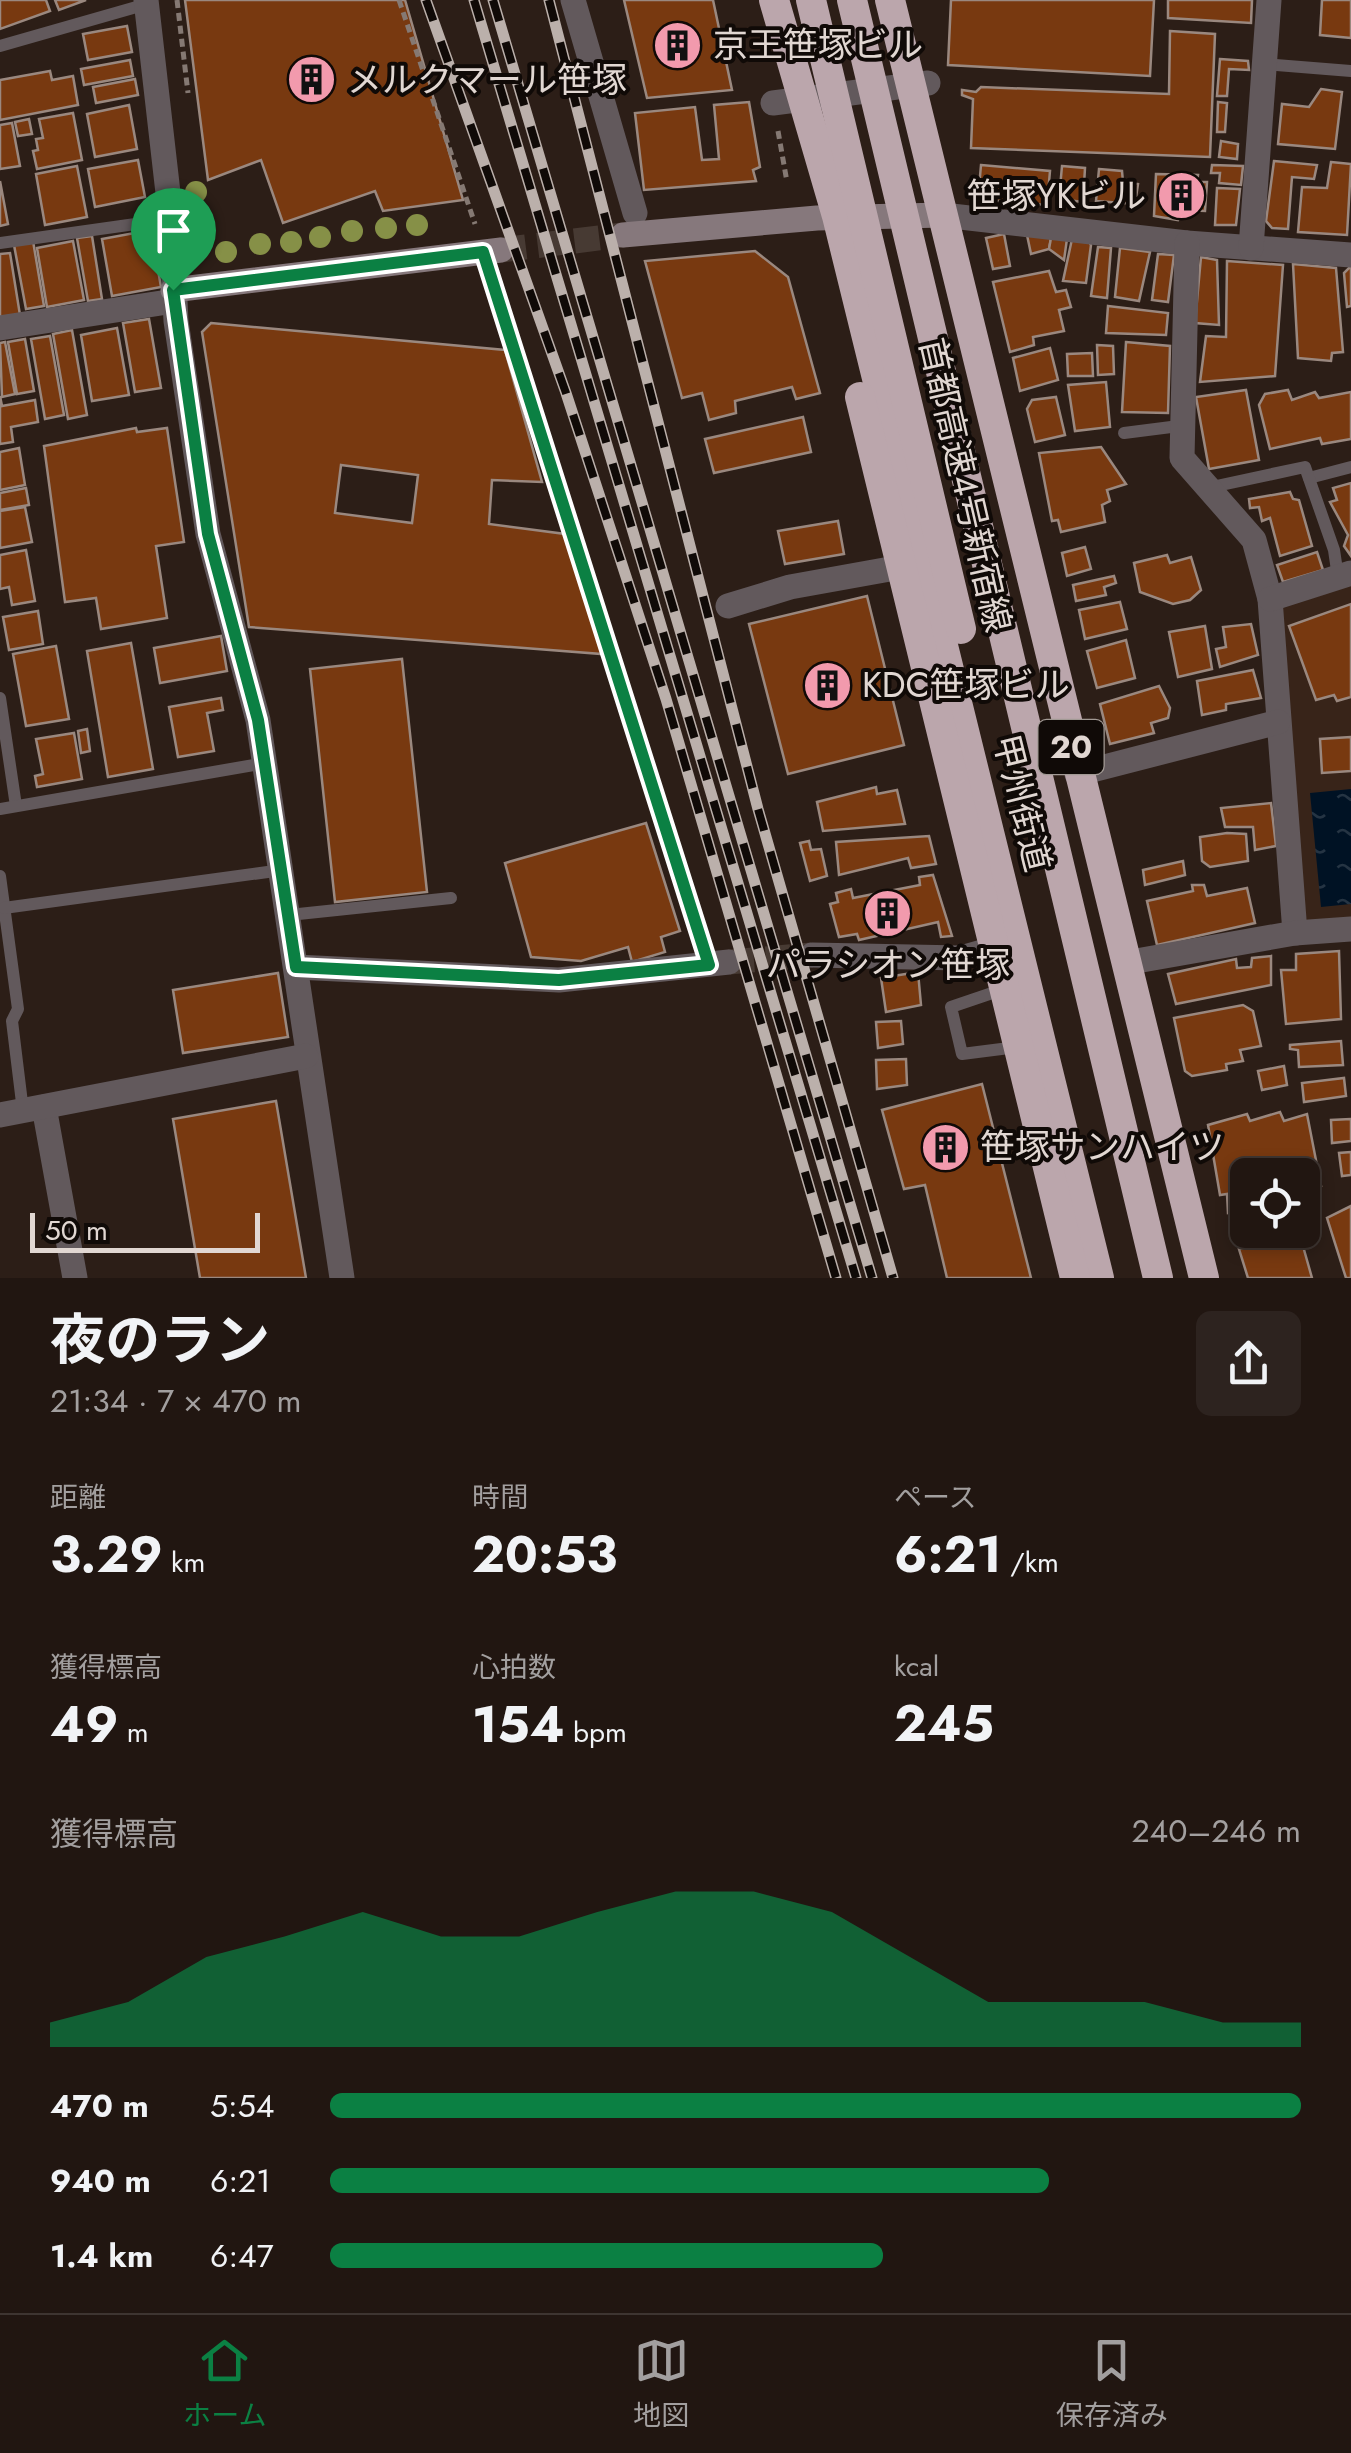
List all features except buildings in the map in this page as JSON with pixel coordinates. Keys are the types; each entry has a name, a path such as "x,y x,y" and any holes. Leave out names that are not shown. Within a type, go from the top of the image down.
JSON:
{"highway":[{"name":"甲州街道","path":"772,0 827,217 912,522 1099,1278"},
{"name":"首都高速4号新宿線","path":"811,0 1118,1278"},
{"name":"首都高速4号新宿線","path":"852,0 1158,1278"},
{"name":"甲州街道","path":"888,0 994,501 1183,1278"},
{"name":"20","path":"934,215 1204,1278"},
{"path":"827,217 901,567 1076,1278"}],"street":[{"path":"573,0 629,224 934,215 1187,243 1351,254"},
{"path":"1251,248 1269,0"},
{"path":"146,2 171,219 174,296 208,534 265,763 342,1278"},
{"path":"772,103 928,83"},
{"path":"1187,243 1179,426 1182,458 1254,540 1270,599 1295,933"},
{"path":"0,328 488,245"},
{"path":"728,606 790,588 901,567"},
{"path":"1270,599 1345,575"},
{"path":"1077,774 1278,722"},
{"path":"1126,964 1295,933 1351,929"},
{"path":"812,955 961,958 996,948"},
{"path":"296,967 559,980 719,963"},
{"path":"75,1278 22,1111 306,1056"}],"lane":[{"path":"0,46 146,2"},
{"path":"1263,64 1351,70"},
{"path":"0,243 171,219"},
{"path":"488,245 719,963"},
{"path":"1124,433 1179,426"},
{"path":"1207,488 1306,467 1345,575"},
{"path":"1310,478 1351,467"},
{"path":"0,698 16,806"},
{"path":"0,809 265,763"},
{"path":"4,908 282,870"},
{"path":"0,876 18,1009 12,1020 22,1111"},
{"path":"289,916 451,898"},
{"path":"1006,988 951,1008 962,1054 1020,1046"}],"path":[{"path":"399,0 488,245"}],"shaded area":[{"path":"1351,585 1351,922 1307,927 1275,611"}],"water":[{"path":"1351,789 1351,904 1321,907 1310,793"}],"tunnel":[{"path":"501,250 623,235"},
{"path":"729,962 812,955"}],"railway":[{"path":"426,0 566,393 666,699 836,1278"},
{"path":"474,0 856,1278"},
{"path":"493,0 872,1278"},
{"path":"549,0 758,809 893,1278"}],"place":[{"name":"京王笹塚ビル","path":"678,45"},
{"name":"メルクマール笹塚","path":"312,80"},
{"name":"笹塚YKビル","path":"1181,196"},
{"name":"KDC笹塚ビル","path":"827,685"},
{"name":"パラシオン笹塚","path":"888,913"},
{"name":"笹塚サンハイツ","path":"945,1147"}],"route":[{"path":"483,252 709,965 559,980 296,967 258,720 208,534 173,290 483,252"}]}
